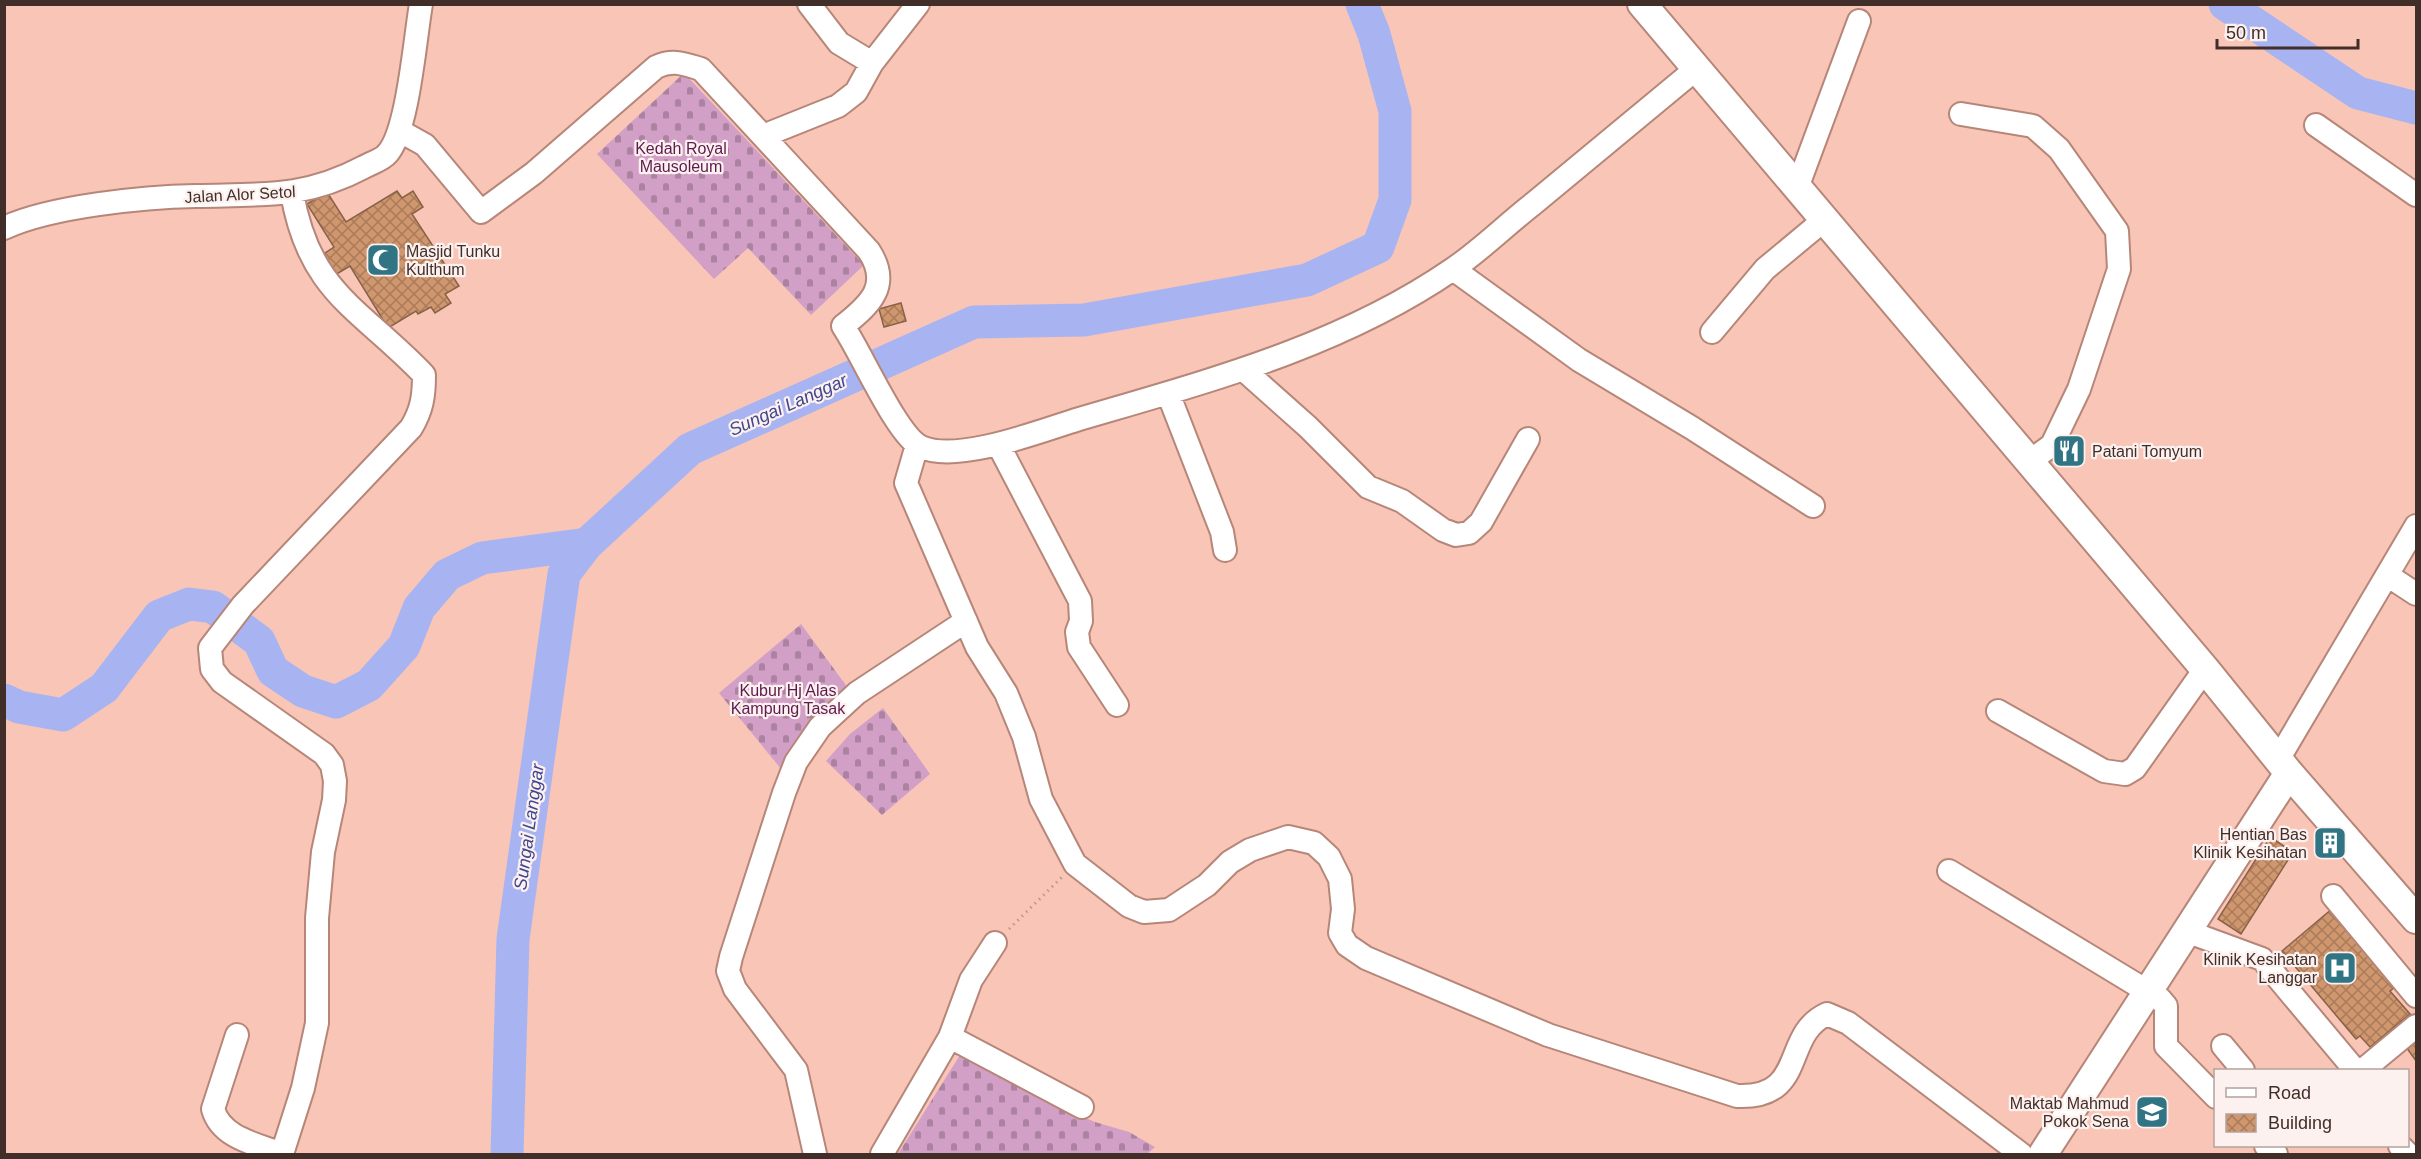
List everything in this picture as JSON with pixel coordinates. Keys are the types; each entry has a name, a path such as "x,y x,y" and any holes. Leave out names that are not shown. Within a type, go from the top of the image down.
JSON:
{"main road":[{"path":"1642,4 2416,919"},
{"path":"2043,1155 2186,931 2284,765"}],"street":[{"name":"Jalan Alor Setol","path":"4,228 47,214 93,206 181,196 292,193 346,177 387,154 400,131 421,4"},
{"path":"810,4 839,43 872,63"},
{"path":"764,136 838,105 856,92 872,63 918,4"},
{"path":"1797,188 1859,21"},
{"path":"400,131 425,145 481,212 534,173 656,66 666,62 678,62 701,69 869,251 879,267 880,282 874,294 843,326 899,424 917,445 934,452 998,444 1244,370 1307,346 1390,307 1453,269 1696,69"},
{"path":"1961,114 2033,126 2059,149 2117,231 2119,269 2079,389 2052,445 2029,462"},
{"path":"2316,125 2416,195"},
{"path":"237,1035 213,1108 216,1119 220,1126 237,1137 282,1154 303,1088 317,1023 317,918 323,852 334,800 335,781 332,765 324,754 222,682 213,669 210,648 243,605 411,428 423,406 424,375 339,296 313,261 300,232 292,193"},
{"path":"1712,332 1765,269 1824,220"},
{"path":"1453,269 1579,360 1692,428 1813,507"},
{"path":"1244,370 1308,427 1368,487 1402,501 1443,530 1456,535 1469,532 1480,522 1528,439"},
{"path":"1168,393 1222,532 1225,550"},
{"path":"998,444 1080,601 1081,621 1077,632 1079,647 1117,705"},
{"path":"917,445 906,483 976,647 1006,693 1024,737 1041,799 1075,864 1129,906 1144,912 1169,910 1207,885 1230,862 1250,850 1288,837 1314,843 1329,857 1340,879 1343,909 1340,933 1347,945 1366,958 1548,1035 1737,1096 1758,1097 1772,1090 1784,1078 1809,1026 1827,1014 1848,1023 2021,1155"},
{"path":"2284,765 2416,526"},
{"path":"2387,575 2416,594"},
{"path":"814,1154 796,1070 735,989 728,971 731,957 783,793 796,762 820,727 857,693 966,621"},
{"path":"1998,711 2104,771 2126,774 2134,768 2205,669"},
{"path":"1948,871 2148,991 2166,1006 2166,1046 2214,1095"},
{"path":"2333,896 2416,996"},
{"path":"2186,931 2262,959 2353,1069"},
{"path":"882,1155 950,1037 971,980 995,943"},
{"path":"2365,1069 2416,1026"},
{"path":"950,1037 1082,1107"},
{"path":"2223,1047 2241,1069"}],"path":[{"path":"995,943 1075,864"}],"green space":[{"name":"Kedah Royal Mausoleum","path":"684,73 864,265 811,315 748,248 714,279 597,154"},
{"name":"Kubur Hj Alas Kampung Tasak","path":"801,624 856,699 786,775 719,693"},
{"name":"Kubur Hj Alas Kampung Tasak","path":"883,708 930,774 882,815 826,761 850,734"},
{"path":"965,1047 1065,1109 1095,1122 1129,1132 1155,1147 1147,1154 898,1154"}],"building":[{"name":"Masjid Tunku Kulthum","path":"397,191 402,198 413,191 423,207 412,214 459,286 445,294 451,303 435,313 431,307 418,314 416,311 388,328 350,266 335,275 322,255 334,247 307,204 327,192 346,222"},
{"path":"901,303 906,321 884,327 879,309"},
{"path":"2270,837 2293,852 2241,934 2218,919"},
{"name":"Klinik Kesihatan Langgar","path":"2333,908 2398,985 2390,991 2410,1014 2370,1047 2360,1036 2356,1039 2282,951"},
{"path":"2416,1039 2416,1061 2406,1047"}],"waterway":[{"name":"Sungai Langgar","path":"507,1154 513,939 564,574 587,544 690,449 974,322 1084,320 1307,280 1378,247 1395,200 1395,111 1374,34 1362,4"},
{"name":"Sungai Langgar","path":"2225,4 2358,93 2416,108"},
{"path":"4,700 19,707 63,715 104,688 159,616 189,604 213,607 259,641 273,671 303,691 336,702 369,685 404,646 419,608 447,575 482,558 587,544"}],"place":[{"name":"Masjid Tunku Kulthum","path":"383,260"},
{"name":"Patani Tomyum","path":"2069,451"},
{"name":"Hentian Bas Klinik Kesihatan","path":"2330,843"},
{"name":"Klinik Kesihatan Langgar","path":"2340,968"},
{"name":"Maktab Mahmud Pokok Sena","path":"2152,1112"}]}
